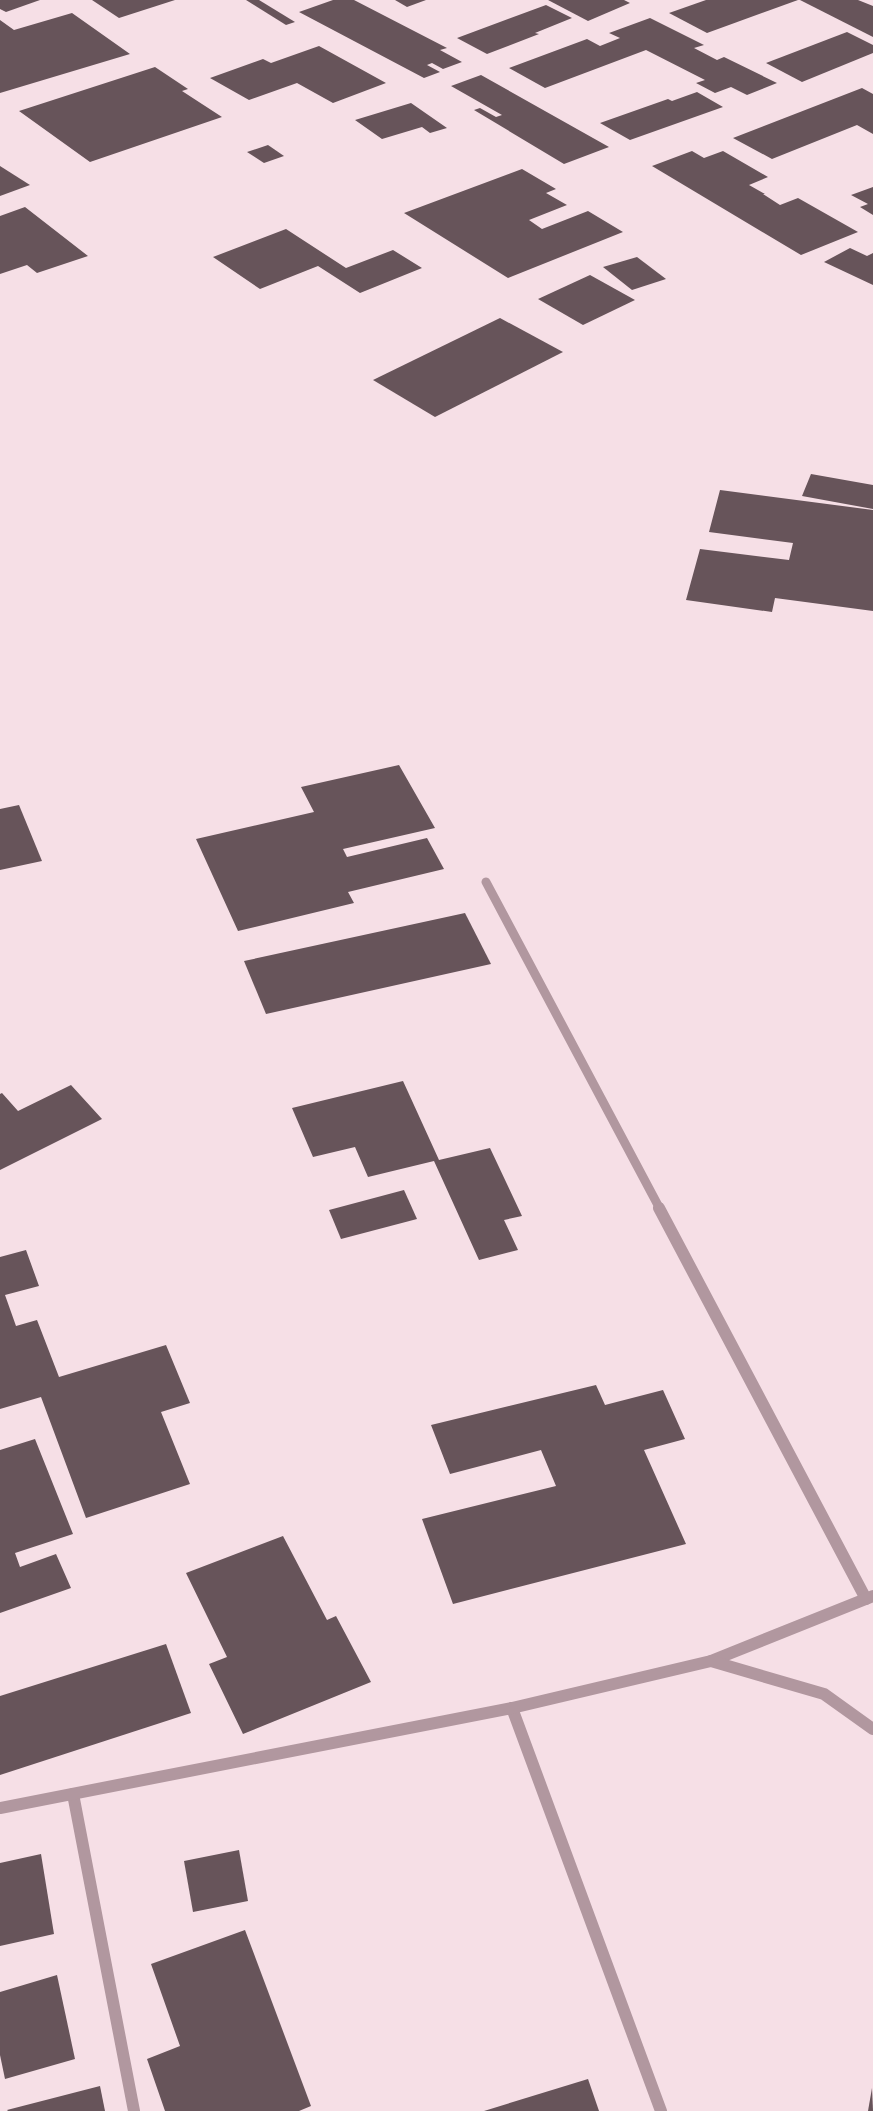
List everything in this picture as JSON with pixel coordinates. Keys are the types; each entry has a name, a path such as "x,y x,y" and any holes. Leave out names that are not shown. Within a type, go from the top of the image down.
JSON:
{"street":[{"path":"0,1808 512,1708 711,1661 870,1598 486,882"},
{"path":"711,1661 824,1694 873,1729"},
{"path":"512,1708 661,2111"},
{"path":"74,1794 134,2111"}],"building":[{"path":"0,0 40,0 6,12 0,9"},
{"path":"92,0 175,0 119,18"},
{"path":"246,0 259,0 295,22 286,25"},
{"path":"333,0 354,0 447,48 440,50 462,62 443,69 432,63 427,65 440,72 424,78 299,12"},
{"path":"395,0 426,0 407,7"},
{"path":"548,0 624,0 630,3 588,21"},
{"path":"706,0 798,0 707,33 669,13"},
{"path":"800,0 858,0 873,6 873,37"},
{"path":"546,5 572,18 535,33 539,34 487,54 457,38"},
{"path":"72,13 130,54 0,93 0,20 14,30"},
{"path":"650,18 704,45 694,48 717,60 724,57 777,83 747,95 731,87 715,93 696,83 705,80 646,50 545,88 509,68 587,39 600,46 620,38 609,33"},
{"path":"847,32 873,45 873,53 802,82 766,63"},
{"path":"319,46 386,83 333,103 297,83 249,100 210,78 263,59 271,63"},
{"path":"155,67 188,89 182,91 222,117 90,162 19,111"},
{"path":"481,75 609,147 564,164 474,110 480,108 496,117 502,115 451,86"},
{"path":"862,88 873,94 873,134 857,125 772,159 733,138"},
{"path":"697,92 723,107 630,140 600,123 668,99 672,101"},
{"path":"411,103 447,128 430,133 422,127 382,139 355,120"},
{"path":"268,145 284,156 264,163 247,152"},
{"path":"692,151 704,158 723,151 768,177 749,185 780,205 798,198 858,232 801,255 652,166"},
{"path":"0,166 30,185 0,196"},
{"path":"522,169 556,189 546,193 567,205 529,220 542,229 588,211 623,232 508,278 404,213"},
{"path":"873,187 873,215 860,207 868,204 851,195"},
{"path":"25,207 88,256 37,273 27,265 0,274 0,216"},
{"path":"286,229 346,268 393,250 422,268 360,293 318,266 260,289 213,257"},
{"path":"850,248 867,256 873,253 873,285 824,262"},
{"path":"637,257 666,279 632,290 603,267"},
{"path":"590,275 635,300 583,325 538,299"},
{"path":"500,318 563,352 435,417 373,380"},
{"path":"811,474 873,485 873,509 802,496"},
{"path":"720,490 873,510 873,611 775,598 772,612 686,600 700,549 789,560 793,543 709,532"},
{"path":"399,765 435,828 343,849 347,857 427,838 444,869 348,892 354,903 238,931 196,839 314,812 301,787"},
{"path":"19,805 42,861 0,870 0,809"},
{"path":"465,913 491,964 266,1014 244,961"},
{"path":"403,1081 439,1160 490,1148 522,1216 504,1220 518,1250 479,1260 434,1161 368,1177 355,1147 313,1157 292,1108"},
{"path":"71,1085 102,1119 0,1170 0,1094 2,1093 18,1111"},
{"path":"404,1190 417,1219 341,1239 329,1210"},
{"path":"26,1250 39,1286 5,1295 16,1326 37,1320 59,1377 166,1345 190,1403 161,1412 190,1484 86,1518 41,1397 0,1409 0,1257"},
{"path":"596,1385 605,1405 663,1390 685,1439 644,1450 686,1544 453,1604 422,1519 556,1486 541,1450 450,1474 431,1425"},
{"path":"35,1439 73,1534 15,1553 20,1567 56,1554 71,1588 0,1613 0,1450"},
{"path":"283,1536 327,1620 336,1616 371,1682 243,1734 209,1664 227,1657 186,1573"},
{"path":"166,1644 191,1713 0,1775 0,1696"},
{"path":"239,1850 248,1901 193,1912 184,1861"},
{"path":"41,1854 54,1934 0,1946 0,1863"},
{"path":"245,1930 311,2106 299,2111 165,2111 147,2059 180,2046 151,1964"},
{"path":"57,1975 75,2059 5,2079 0,2055 0,1992"},
{"path":"588,2079 599,2111 484,2111"},
{"path":"100,2086 105,2111 7,2110"},
{"path":"872,2088 873,2111 868,2111"}]}
